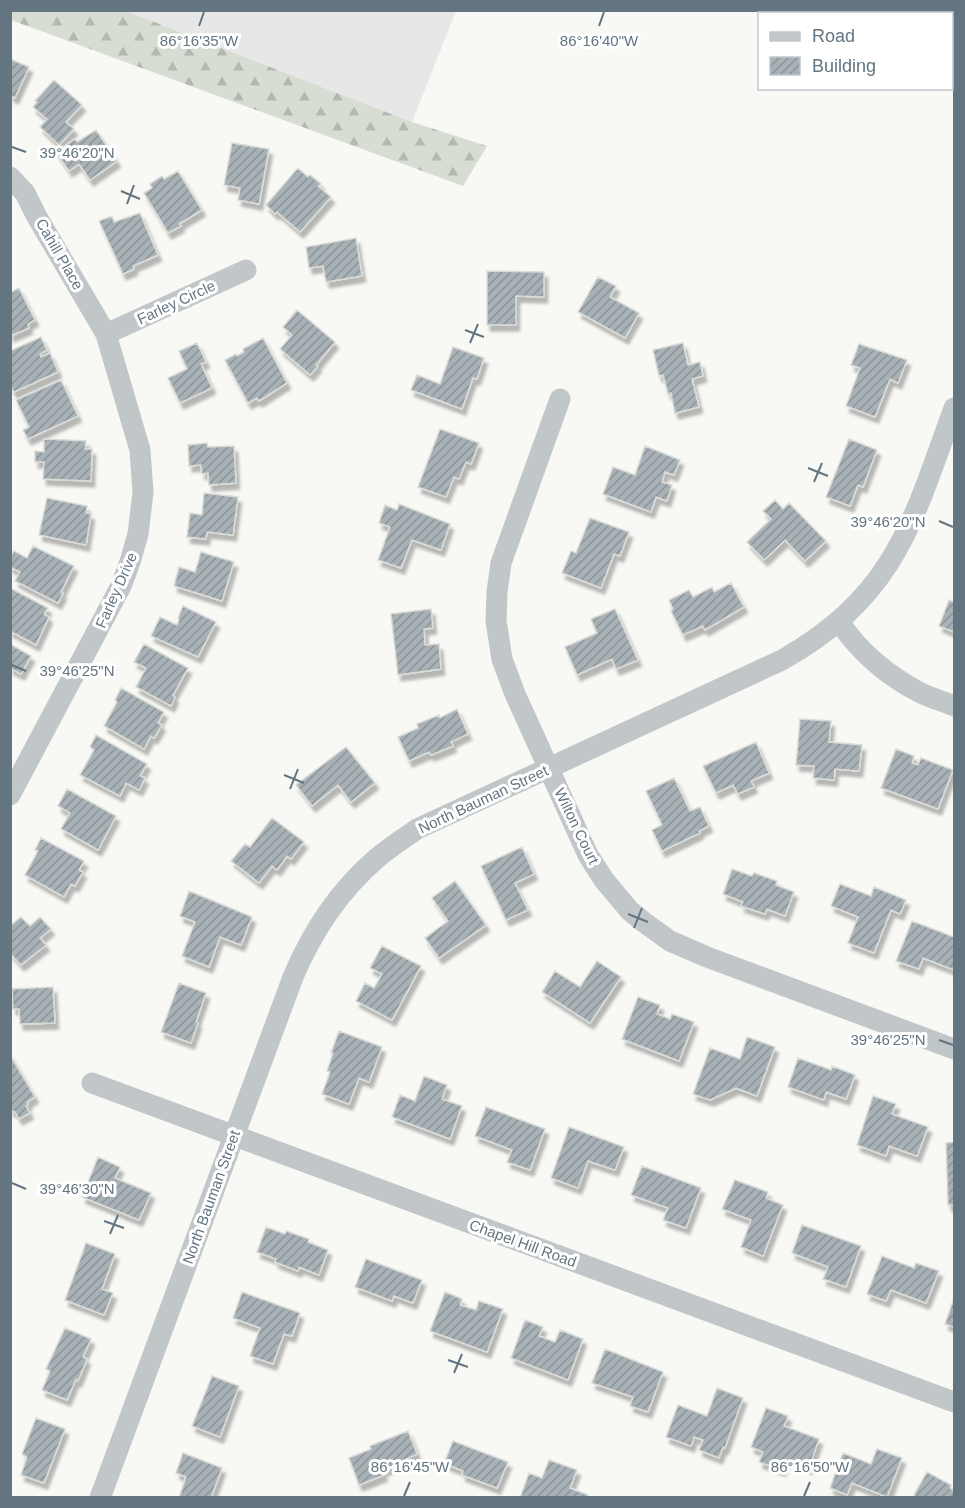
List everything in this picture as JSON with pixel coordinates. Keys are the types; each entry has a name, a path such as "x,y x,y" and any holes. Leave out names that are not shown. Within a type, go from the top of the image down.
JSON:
{"street":[{"name":"Cahill Place","path":"10,177 33,207 106,334"},
{"name":"Farley Circle","path":"106,334 246,270"},
{"name":"Farley Drive","path":"10,795 118,592 138,534 143,492 140,450 106,334"},
{"name":"Wilton Court","path":"560,399 503,554 496,592 496,621 502,658 511,686 588,855 604,880 630,911 662,935 707,957 954,1049"},
{"name":"North Bauman Street","path":"100,1497 301,960 319,925 343,892 377,858 417,829 782,660 839,621 873,586 896,555 914,518 954,408"},
{"path":"839,621 857,645 879,666 920,693 954,706"},
{"name":"Chapel Hill Road","path":"92,1083 954,1402"}],"shaded area":[{"path":"126,11 456,11 412,122"}],"green space":[{"path":"10,11 126,11 412,122 487,146 463,186 11,20"}],"building":[{"path":"10,59 29,67 15,98 10,95"},
{"path":"54,80 82,105 66,122 74,129 59,145 40,127 47,119 33,107 37,102 35,101"},
{"path":"96,130 117,161 90,180 79,164 69,171 56,152 75,139 77,142"},
{"path":"232,143 269,149 259,204 238,200 240,188 224,185"},
{"path":"298,168 321,184 318,186 331,197 300,232 266,205"},
{"path":"178,171 202,210 168,233 144,193 152,188 150,184 162,176 164,179"},
{"path":"140,213 158,255 133,266 134,269 123,274 99,221 112,216 114,222"},
{"path":"356,238 362,276 326,282 323,266 309,268 306,247"},
{"path":"487,271 544,272 544,297 516,296 516,325 487,325"},
{"path":"598,277 616,286 610,297 639,313 625,338 578,312"},
{"path":"19,288 35,320 28,324 29,328 10,336 10,293"},
{"path":"297,310 335,342 310,375 280,349 292,335 283,327"},
{"path":"41,337 47,350 40,354 41,357 50,353 58,372 14,392 10,386 10,351"},
{"path":"263,338 287,383 259,401 257,398 248,403 225,360 244,352 243,349"},
{"path":"197,343 206,362 201,364 212,388 180,403 168,378 187,369 179,351"},
{"path":"683,343 688,365 700,362 703,376 692,379 699,407 675,413 671,393 668,394 663,375 659,376 653,350"},
{"path":"859,344 907,360 898,383 890,379 875,417 846,406 860,368 851,365"},
{"path":"453,347 484,358 477,379 473,378 462,409 411,390 417,375 440,384"},
{"path":"61,380 78,416 28,439 23,430 29,427 16,400"},
{"path":"440,429 479,443 471,464 466,462 459,479 454,477 446,497 418,487"},
{"path":"44,439 86,441 85,449 92,449 91,481 43,479 44,462 35,462 35,451 44,452"},
{"path":"849,439 877,450 863,487 858,485 850,506 826,497"},
{"path":"207,443 208,447 234,446 236,483 209,485 208,473 202,474 201,465 189,466 188,445"},
{"path":"645,446 680,460 674,475 665,472 662,482 672,485 667,501 656,497 651,512 603,494 613,467 635,475"},
{"path":"204,493 238,497 233,535 207,532 206,539 187,537 190,513 202,515"},
{"path":"47,498 87,506 86,513 91,514 86,545 39,535"},
{"path":"775,500 783,509 789,503 826,541 805,561 785,540 764,560 747,542 771,519 763,511"},
{"path":"399,504 450,524 441,550 412,540 401,568 378,560 390,527 379,523 385,505 397,510"},
{"path":"590,518 629,532 620,556 614,554 601,588 562,573 571,551 576,553"},
{"path":"33,546 74,566 58,603 15,581 20,572 10,567 10,558 14,551 27,558"},
{"path":"201,552 234,562 222,601 174,586 179,567 195,572"},
{"path":"731,583 744,607 705,630 703,626 683,635 671,611 673,609 669,600 689,590 693,597 712,587 714,592"},
{"path":"10,588 48,608 44,614 49,617 36,645 10,631"},
{"path":"949,600 954,602 954,632 939,626"},
{"path":"183,606 216,622 198,657 151,636 160,617 177,625"},
{"path":"431,609 433,628 424,629 425,645 439,644 441,669 398,675 391,614"},
{"path":"615,609 638,660 616,669 612,659 577,675 565,647 597,633 591,619"},
{"path":"10,644 31,656 21,674 10,668"},
{"path":"144,644 188,668 173,695 175,697 171,706 136,687 146,668 134,662"},
{"path":"121,688 164,712 158,723 162,725 154,738 151,736 144,749 104,726 117,702 115,700"},
{"path":"457,709 468,734 451,742 453,746 431,755 429,752 409,761 398,737 418,728 417,724 439,715 440,718"},
{"path":"800,719 831,721 829,742 862,745 859,771 835,769 834,780 813,778 814,766 796,765"},
{"path":"96,735 147,764 140,776 145,778 139,790 126,783 120,796 80,775 94,750 90,747"},
{"path":"756,742 769,773 751,781 754,787 738,794 733,785 716,793 703,766"},
{"path":"346,747 375,783 351,802 338,785 312,806 296,785"},
{"path":"896,749 914,756 912,763 918,765 921,758 953,770 938,809 881,788"},
{"path":"674,778 690,811 700,807 709,826 699,831 700,833 662,851 652,830 662,825 646,791"},
{"path":"67,789 116,816 98,850 61,829 70,813 58,806"},
{"path":"272,818 304,842 291,859 287,856 277,870 272,866 259,883 231,861 245,844 250,847"},
{"path":"41,838 84,861 79,870 83,872 75,886 71,884 64,897 25,875 38,851 35,850"},
{"path":"522,847 534,874 515,883 528,910 506,920 481,866"},
{"path":"732,869 752,876 754,873 777,881 776,885 794,892 785,916 767,909 765,914 741,906 743,902 723,894"},
{"path":"455,881 486,925 439,958 425,938 448,921 432,898"},
{"path":"840,884 871,896 874,887 906,900 900,914 891,910 874,953 848,943 858,917 831,906"},
{"path":"189,891 252,917 241,945 220,937 209,967 182,956 195,922 180,916"},
{"path":"21,917 30,926 40,917 51,929 40,938 46,945 21,965 10,953 10,926"},
{"path":"912,921 954,937 954,970 923,958 919,969 896,961"},
{"path":"382,946 421,966 392,1020 356,1001 365,983 374,988 382,974 370,968"},
{"path":"597,961 621,977 590,1023 542,992 555,971 580,987"},
{"path":"179,983 206,993 191,1043 161,1032"},
{"path":"53,987 55,1023 20,1024 19,1009 13,1009 12,989"},
{"path":"638,997 660,1005 657,1014 670,1019 672,1014 694,1022 679,1061 622,1039"},
{"path":"339,1031 382,1047 369,1082 359,1078 349,1104 322,1094 330,1072 327,1071 333,1053 331,1053"},
{"path":"747,1037 775,1047 757,1096 736,1088 710,1100 693,1094 710,1048 740,1059"},
{"path":"10,1055 35,1097 27,1102 26,1106 30,1113 19,1119 15,1112 10,1110"},
{"path":"798,1058 831,1070 832,1066 855,1075 846,1099 826,1092 824,1100 788,1087"},
{"path":"424,1076 447,1085 442,1099 462,1106 450,1139 392,1117 400,1095 415,1101"},
{"path":"873,1096 896,1104 892,1114 928,1127 917,1156 889,1146 886,1156 857,1145"},
{"path":"486,1107 545,1129 530,1170 507,1162 512,1150 475,1136"},
{"path":"569,1127 624,1147 615,1170 588,1161 578,1188 551,1178"},
{"path":"954,1142 954,1205 948,1205 946,1143"},
{"path":"98,1157 120,1167 115,1178 151,1193 139,1220 82,1197"},
{"path":"642,1166 701,1188 686,1228 663,1220 668,1208 631,1195"},
{"path":"735,1180 768,1192 766,1198 783,1205 763,1256 741,1247 751,1220 722,1209"},
{"path":"802,1225 861,1246 846,1287 823,1279 828,1267 792,1253"},
{"path":"266,1227 309,1239 308,1242 328,1250 319,1275 299,1267 298,1271 257,1252"},
{"path":"86,1243 115,1254 102,1289 113,1293 104,1315 65,1300"},
{"path":"882,1256 914,1268 916,1263 939,1271 926,1303 891,1290 886,1301 867,1294"},
{"path":"366,1259 422,1280 413,1303 394,1296 392,1301 355,1287"},
{"path":"242,1292 300,1313 292,1336 284,1334 273,1364 250,1356 260,1328 233,1318"},
{"path":"445,1292 462,1299 460,1305 476,1310 479,1301 503,1309 487,1352 430,1331"},
{"path":"954,1298 954,1327 945,1324"},
{"path":"525,1320 543,1327 539,1336 555,1342 560,1330 583,1339 568,1380 511,1358"},
{"path":"65,1328 91,1339 83,1357 87,1359 67,1400 42,1390 50,1371 46,1369"},
{"path":"605,1349 663,1372 648,1412 630,1406 633,1397 592,1383"},
{"path":"212,1376 239,1386 220,1437 192,1426"},
{"path":"717,1388 743,1398 725,1448 723,1447 719,1458 699,1450 703,1440 694,1437 691,1446 666,1437 678,1405 707,1416"},
{"path":"766,1408 788,1416 784,1426 819,1439 809,1468 786,1460 782,1470 759,1462 763,1452 751,1447"},
{"path":"36,1418 65,1429 44,1483 21,1475 27,1457 22,1454"},
{"path":"408,1431 417,1454 382,1471 384,1475 359,1485 349,1458 371,1449 370,1446"},
{"path":"453,1441 508,1462 497,1488 462,1475 463,1471 444,1463"},
{"path":"877,1449 902,1458 887,1497 852,1483 847,1495 830,1488 843,1453 871,1464"},
{"path":"183,1453 222,1468 211,1498 179,1498 186,1477 176,1473"},
{"path":"549,1460 577,1470 570,1488 588,1495 587,1498 520,1498 529,1473 542,1478"},
{"path":"927,1472 951,1485 954,1498 917,1498 914,1495"}]}
